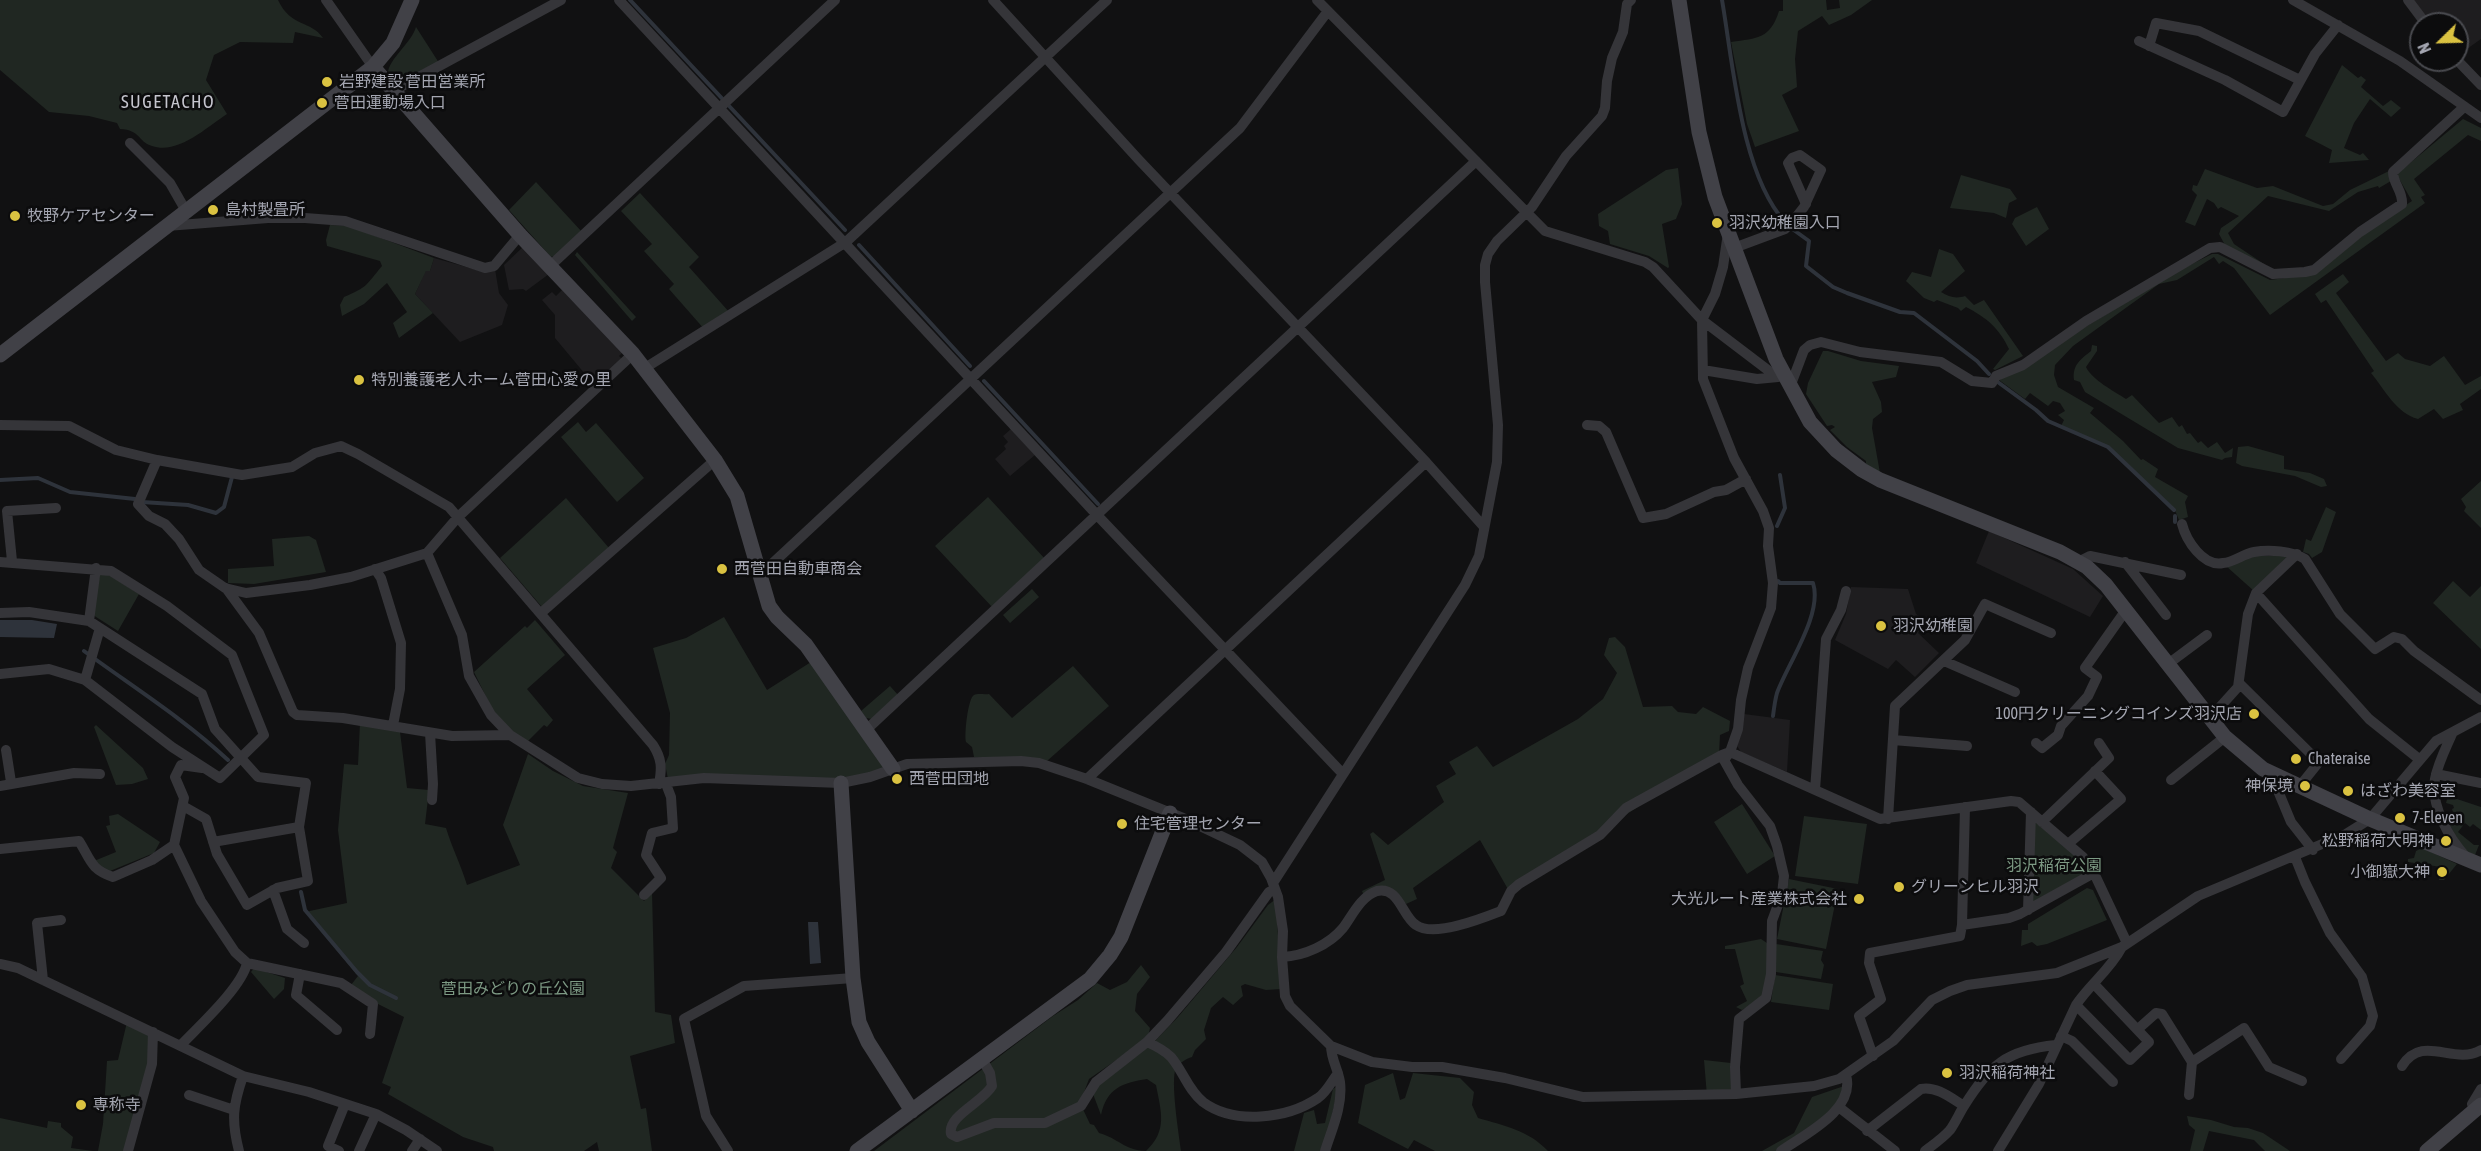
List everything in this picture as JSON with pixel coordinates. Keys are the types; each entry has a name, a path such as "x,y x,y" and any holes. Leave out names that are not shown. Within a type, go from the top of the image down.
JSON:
{"street":[{"path":"326,0 373,67 393,91 426,125 549,267 633,354 715,460 737,496 772,611 806,645 893,769"},
{"path":"0,355 373,67 393,43 412,0"},
{"path":"393,91 561,0"},
{"path":"619,0 721,107 1097,515 1343,774"},
{"path":"549,267 835,0"},
{"path":"993,0 1426,462 1484,527"},
{"path":"645,368 846,242 1107,0"},
{"path":"1317,0 1545,231 1645,262 1653,267 1702,320 1784,380"},
{"path":"982,1059 990,1073 992,1086 988,1093 956,1119 950,1130 951,1134 957,1137 994,1123 1045,1123 1070,1112 1081,1106 1096,1082 1148,1042 1226,952 1274,886 1465,585 1479,556 1497,462 1498,425 1485,266 1488,254 1516,221 1527,213 1566,156 1602,116 1612,58 1623,32 1627,4 1631,0"},
{"path":"1678,0 1706,167 1784,380 1819,433 1836,450 1862,470 1880,480 2060,552 2078,562 2106,585 2224,737 2271,774 2370,819 2481,865"},
{"path":"2293,0 2427,78 2481,118"},
{"path":"760,575 1240,128 1328,11"},
{"path":"2300,80 2199,31 2156,23 2144,44 2225,80 2283,112 2315,54 2338,25"},
{"path":"2469,72 2481,85"},
{"path":"1784,380 1804,350 1810,345 1821,342 1860,352 1941,362 1972,381 1992,383 1996,376 2022,365 2086,321 2210,248 2220,247 2273,274 2314,270 2360,232 2402,204 2402,195 2393,178 2394,172 2464,107"},
{"path":"130,143 170,183 186,211"},
{"path":"865,731 1476,161"},
{"path":"1734,248 1785,229 1806,204"},
{"path":"167,226 268,218 345,221 485,268 494,266 520,235"},
{"path":"1728,232 1723,267 1715,294 1702,320 1703,379 1726,441 1763,511 1769,528 1768,546 1772,592 1771,608 1748,668 1738,729 1731,752 1724,760 1738,785 1770,826 1784,876 1782,894 1772,921 1772,974 1766,998 1739,1019 1735,1067 1736,1094"},
{"path":"225,588 246,593 310,585 351,577 427,554 458,518 633,354"},
{"path":"1703,370 1757,379 1784,380"},
{"path":"0,425 69,426 116,450 157,460 242,475 291,467 315,453 341,446 449,507 659,754 662,784 671,797 673,828 652,833 646,855 661,878 645,895"},
{"path":"1587,425 1599,426 1606,432 1643,518 1666,514 1714,492 1726,490 1746,479"},
{"path":"157,460 138,504 141,509 165,524 179,539 199,570 225,588 259,633 293,712 297,716 343,717 430,733 472,737 510,735"},
{"path":"541,613 715,460"},
{"path":"1087,780 1225,648 1426,462"},
{"path":"12,561 7,511 56,508"},
{"path":"2182,524 2193,546 2200,555 2211,562 2222,564 2255,551 2297,554 2311,568 2340,614 2375,649 2394,637 2402,639 2414,651 2481,700"},
{"path":"427,554 462,635 469,676 490,715 510,735 578,778 617,786 662,784 704,778 841,783 870,777 907,764 1021,760 1039,763 1170,813 1249,850 1262,862 1274,886 1283,931 1283,986 1290,1006 1331,1046 1372,1062 1412,1067 1442,1067 1474,1072 1583,1097 1736,1094 1814,1086 1839,1079 1893,1041 1923,1007 1950,991 1967,985 2057,973 2124,945 2198,896 2313,850 2346,834 2370,819 2436,741 2481,717"},
{"path":"2209,719 2238,687 2248,614 2256,593 2297,554"},
{"path":"2078,562 2090,555 2181,575"},
{"path":"0,562 12,561 111,571 167,606 232,655 264,735 220,778 172,747 85,680 49,669 0,674"},
{"path":"2125,562 2166,615"},
{"path":"89,621 96,568"},
{"path":"375,569 381,578 401,643 400,689 393,725"},
{"path":"1815,790 1826,639 1841,610 1845,591"},
{"path":"2256,593 2369,719 2419,759"},
{"path":"1888,819 1895,706 1965,640 1985,604 2051,633"},
{"path":"2036,743 2042,748 2058,735 2061,726 2088,696 2097,677 2085,668 2126,610"},
{"path":"0,613 29,612 89,621 202,694 215,729 258,777 306,783 299,827 308,881 273,890 247,905 217,854 206,819 183,806"},
{"path":"85,680 100,628"},
{"path":"2168,664 2207,635"},
{"path":"1944,661 2015,692"},
{"path":"2239,683 2319,762 2299,787"},
{"path":"430,733 432,800"},
{"path":"2452,734 2436,774 2434,788 2439,810 2449,835 2466,858"},
{"path":"2172,780 2224,737"},
{"path":"1893,740 1967,746"},
{"path":"2042,822 2109,758 2099,743"},
{"path":"6,750 5,784 74,773 99,774"},
{"path":"1282,957 1299,954 1333,938 1365,898 1377,891 1386,891 1393,895 1415,925 1422,927 1456,926 1501,911 1511,891 1519,884 1600,835 1626,808 1731,752 1880,819 2011,801 2019,802 2083,857 2094,873 2124,945"},
{"path":"208,770 181,765 175,777 184,798 174,845 201,901 235,952 247,963 341,983 373,1004 370,1034"},
{"path":"2068,844 2121,799 2095,771"},
{"path":"2271,774 2291,822 2313,850"},
{"path":"2436,774 2481,783"},
{"path":"841,783 853,978 859,1022 864,1034 912,1111"},
{"path":"1874,1056 1860,1016 1881,999 1869,963 1870,953 1960,936 1965,807"},
{"path":"2028,910 2031,812"},
{"path":"857,1151 1080,988 1110,955 1129,921 1170,813"},
{"path":"213,842 299,827"},
{"path":"0,849 79,841 94,867 99,872 113,877 152,860 174,845"},
{"path":"2295,857 2330,933 2362,977 2373,1016 2370,1026 2341,1059"},
{"path":"1962,926 2009,918 2028,910 2094,873"},
{"path":"273,890 287,929 304,943"},
{"path":"43,980 38,923 61,920"},
{"path":"1998,1151 2039,1084 2076,1005 2115,960 2124,945"},
{"path":"181,1045 236,985 245,972 247,963"},
{"path":"0,964 18,968 243,1076 376,1114 437,1151"},
{"path":"300,974 296,995 336,1030"},
{"path":"728,1151 706,1116 684,1018 744,986 853,978"},
{"path":"2076,1005 2130,1060 2149,1042 2094,984"},
{"path":"2138,1029 2156,1013 2162,1014 2192,1062 2189,1095"},
{"path":"2192,1062 2244,1028 2269,1067 2302,1081"},
{"path":"128,1151 152,1064 153,1032"},
{"path":"1925,1151 1950,1130 1992,1067 2006,1058 2031,1048 2058,1040 2072,1041 2113,1082"},
{"path":"1148,1042 1173,1059 1193,1092 1205,1103 1235,1116 1257,1116 1293,1110 1319,1098 1338,1073"},
{"path":"1325,1151 1341,1098 1338,1073 1331,1057 1331,1046"},
{"path":"2402,1066 2407,1059 2425,1050 2465,1056 2481,1050"},
{"path":"1781,1151 1840,1108 1849,1084 1846,1075"},
{"path":"238,1151 234,1130 234,1110 243,1076"},
{"path":"1868,1131 1921,1089 1929,1087 1936,1089 1964,1106"},
{"path":"2427,1151 2478,1108 2472,1104 2481,1089"},
{"path":"189,1095 234,1110"},
{"path":"339,1151 328,1146 345,1104"},
{"path":"1840,1108 1895,1151"},
{"path":"360,1151 376,1114"},
{"path":"412,1151 420,1139"}],"shaded area":[{"path":"2413,0 2481,0 2481,39 2469,48 2469,12 2422,12"},
{"path":"524,246 549,274 526,291 523,289 509,290 504,265"},
{"path":"434,258 481,271 495,269 499,293 508,305 502,325 460,342 415,294 426,270 430,271"},
{"path":"562,290 623,352 619,356 623,360 595,386 555,338 555,315 542,300 552,292 556,296"},
{"path":"1011,429 1035,455 1010,476 995,459 1006,449 1004,446 1008,442 1003,436"},
{"path":"1989,531 2073,569 2103,596 2090,617 1976,563"},
{"name":"羽沢幼稚園","path":"1851,587 1908,589 1916,614 1926,620 1918,633 1939,653 1915,677 1896,660 1888,669 1835,640 1846,614"},
{"path":"0,620 32,620 57,624 54,638 0,637"},
{"path":"1744,714 1790,720 1787,772 1741,752 1737,746"},
{"path":"808,922 818,922 821,963 810,964"}],"green space":[{"path":"0,0 278,0 289,15 313,28 323,38 295,32 293,43 240,42 214,55 206,80 227,114 192,138 172,147 162,148 147,144 132,131 120,129 117,123 89,116 49,112 0,70"},
{"path":"1783,0 1826,0 1827,10 1840,8 1839,0 1872,0 1851,15 1829,25 1822,16 1798,31 1795,59 1797,87 1782,95 1799,131 1755,147 1747,124 1731,42 1756,38 1767,32 1772,27 1779,11 1783,11"},
{"path":"416,27 441,66 400,87 388,73 389,68"},
{"path":"2342,65 2358,78 2361,76 2366,80 2361,87 2383,106 2391,100 2401,108 2391,117 2370,99 2354,123 2344,148 2360,155 2363,153 2369,160 2329,163 2332,150 2305,136"},
{"path":"2463,119 2481,128 2481,141 2468,135 2414,179 2425,195 2421,197 2425,203 2270,315 2234,268 2223,261 2219,264 2214,257 2177,280 2159,284 2073,346 2055,365 2054,375 2058,387 2094,408 2090,413 2141,460 2143,459 2158,469 2155,477 2188,496 2185,502 2188,517 2179,520 2174,508 2109,447 2061,426 2064,420 2058,415 2065,411 2060,403 2053,401 2048,406 2030,393 2025,399 1999,380 2170,275 2212,254 2218,254 2270,280 2314,274 2381,221 2412,201 2398,173"},
{"path":"1678,168 1682,204 1676,219 1662,224 1669,267 1649,256 1610,244 1608,231 1599,226 1598,214 1666,170"},
{"path":"2205,169 2257,188 2273,186 2323,206 2333,204 2350,190 2389,171 2391,181 2379,188 2378,186 2358,192 2329,211 2268,196 2228,233 2234,244 2273,270 2226,247 2219,234 2221,228 2239,216 2221,207 2218,209 2207,199 2195,226 2185,222 2197,195 2192,190 2193,185 2197,186"},
{"path":"1961,175 2010,189 2017,199 2009,203 2006,218 1994,213 1950,208"},
{"path":"536,182 582,232 557,255 551,257 509,210"},
{"path":"640,193 699,257 689,267 730,313 705,330 669,289 674,284 644,251 652,244 621,211"},
{"path":"2037,207 2049,229 2026,246 2012,224 2015,218"},
{"path":"330,225 349,226 434,258 430,271 426,271 415,294 433,313 399,338 393,323 407,312 387,283 364,304 342,316 340,305 344,297 366,285 382,266 380,261 327,246 326,240"},
{"path":"1939,249 1953,254 1965,271 1941,292 1953,297 1965,296 1974,305 1984,300 2023,356 1993,369 2009,349 1992,324 1966,307 1961,311 1937,300 1934,302 1924,298 1906,281 1912,272 1931,277"},
{"path":"577,252 636,317 632,321 575,255"},
{"path":"2343,274 2349,282 2336,293 2386,361 2398,353 2405,359 2430,366 2444,356 2465,385 2481,376 2481,389 2460,404 2463,410 2443,419 2434,409 2418,419 2403,412 2397,406 2371,373 2374,371 2326,300 2321,303 2315,294"},
{"path":"2092,345 2097,346 2097,351 2086,367 2098,381 2126,399 2132,395 2159,423 2172,417 2179,427 2182,425 2187,434 2190,433 2198,443 2201,441 2208,448 2217,442 2225,453 2233,448 2232,457 2222,460 2178,448 2085,392 2080,382 2074,380 2074,370 2091,351"},
{"path":"1823,351 1861,361 1899,366 1896,377 1872,382 1881,402 1882,412 1873,419 1872,428 1880,473 1866,465 1866,461 1830,430 1835,427 1827,426 1806,394 1808,383"},
{"path":"578,422 586,432 596,423 644,478 617,502 561,437"},
{"path":"2248,446 2284,456 2284,469 2310,473 2324,479 2327,486 2321,487 2295,476 2236,463 2238,447"},
{"path":"2481,481 2481,528 2464,511 2466,507 2461,499"},
{"path":"988,497 1046,560 993,608 935,546"},
{"path":"566,498 609,548 542,607 500,558"},
{"path":"2326,507 2336,512 2322,552 2312,558 2303,552 2306,539 2311,541"},
{"path":"309,536 316,540 326,572 254,584 228,583 228,569 274,566 272,539"},
{"path":"2253,556 2291,556 2254,591 2226,566"},
{"path":"100,573 111,576 139,594 118,631 93,615"},
{"path":"2453,581 2470,597 2481,586 2481,649 2433,603"},
{"path":"1032,589 1039,597 1010,623 1003,615"},
{"path":"724,617 767,690 811,662 885,769 843,780 668,779 665,764 669,755 670,713 653,648 686,638"},
{"path":"535,620 565,655 527,689 553,720 547,727 544,725 526,743 496,717 474,672 525,626 527,628"},
{"path":"1615,637 1625,647 1643,707 1672,706 1678,712 1696,714 1703,707 1730,721 1729,731 1720,735 1719,754 1509,891 1480,840 1413,888 1417,899 1406,904 1396,894 1364,896 1362,891 1385,880 1370,834 1373,832 1388,845 1444,802 1436,786 1456,774 1449,762 1477,746 1493,767 1578,719 1603,699 1617,673 1604,655 1609,638"},
{"path":"1073,666 1109,706 1047,761 974,757 972,747 966,742 966,725 968,709 974,695 989,694 1012,718"},
{"path":"890,686 899,696 872,719 866,718 861,711"},
{"name":"菅田みどりの丘公園","path":"360,723 400,732 407,788 429,790 425,824 446,828 467,885 520,865 503,825 528,754 553,771 583,786 628,793 613,848 617,852 611,868 644,901 652,892 655,1012 671,1015 675,1043 630,1056 641,1109 646,1108 652,1151 599,1151 597,1142 584,1151 494,1151 493,1147 463,1137 388,1094 391,1087 382,1083 404,1017 372,1001 351,985 358,976 305,912 347,903 338,830 344,764 358,765"},
{"path":"96,725 143,768 148,779 132,784 116,785 94,727"},
{"path":"2448,796 2481,807 2481,830 2473,824 2470,827 2465,823 2458,832 2474,845 2479,845 2475,855 2464,850 2448,822 2455,819 2453,805 2446,803"},
{"path":"1742,804 1775,856 1747,874 1714,822"},
{"path":"118,814 160,842 154,853 110,871 98,868 94,861 116,852 106,826 110,825 109,816"},
{"path":"1804,816 1867,824 1858,884 1795,876"},
{"name":"羽沢稲荷公園","path":"2034,821 2080,859 2090,872 2030,904"},
{"path":"2422,848 2457,864 2444,880 2439,880 2441,867 2408,862 2408,859 2414,858 2416,851"},
{"path":"1789,879 1838,889 1826,949 1777,939"},
{"path":"2087,888 2093,890 2107,920 2047,944 2037,946 2032,942 2021,946 2022,930 2028,930 2028,924"},
{"path":"1276,899 1281,989 1266,990 1245,984 1241,986 1243,996 1233,1005 1223,997 1211,1008 1204,1030 1206,1039 1195,1050 1192,1057 1177,1066 1174,1074 1181,1151 1146,1151 1158,1136 1160,1128 1161,1112 1156,1085 1147,1079 1117,1088 1107,1099 1101,1115 1093,1094 1102,1081 1154,1042 1178,1017 1237,947 1268,905"},
{"path":"1761,939 1767,943 1769,975 1765,996 1742,1010 1736,1007 1747,1001 1740,986 1744,984 1735,949 1725,949 1725,946"},
{"path":"1776,944 1823,951 1821,960 1824,965 1821,979 1776,972"},
{"path":"1141,965 1150,977 1137,994 1135,1011 1150,1028 1148,1038 1089,1079 1080,1103 1090,1124 1094,1125 1099,1133 1126,1146 1146,1151 874,1151 1053,1016 1078,1000 1097,983 1110,990 1127,982"},
{"path":"254,968 285,978 284,989 274,999 251,972"},
{"path":"1775,975 1833,984 1829,1010 1771,1002"},
{"path":"127,1022 149,1035 149,1067 126,1151 98,1151 103,1124 107,1061 118,1060"},
{"path":"1704,1060 1731,1063 1733,1095 1707,1096"},
{"path":"1393,1073 1400,1100 1405,1098 1413,1073 1460,1078 1474,1092 1472,1105 1478,1118 1524,1133 1548,1151 1435,1151 1414,1140 1408,1149 1358,1123 1365,1085"},
{"path":"1847,1085 1841,1105 1780,1151 1762,1151 1794,1133 1812,1097"},
{"path":"1338,1086 1329,1131 1320,1151 1294,1151 1304,1113 1314,1110 1317,1124 1325,1123 1333,1089"},
{"path":"2187,1116 2263,1133 2290,1151 2265,1151 2254,1140 2209,1131 2203,1151 2190,1151 2195,1130 2189,1125"},
{"path":"0,1118 47,1128 48,1121 61,1123 61,1127 73,1137 71,1148 93,1151 0,1151"}],"waterway":[{"path":"630,0 845,230"},
{"path":"1722,0 1735,85 1749,147 1758,176 1770,201 1785,222"},
{"path":"1791,228 1809,241 1806,266 1833,287 1900,312 1914,313 1977,361 1989,374"},
{"path":"859,245 970,366"},
{"path":"1995,380 2048,421 2108,447 2174,510"},
{"path":"984,381 1098,504"},
{"path":"1777,526 1785,508 1780,475"},
{"path":"142,502 188,505 216,513 224,507 232,477"},
{"path":"0,480 38,478 70,492 135,499"},
{"path":"2175,516 2175,522"},
{"path":"1773,716 1777,693 1809,624 1815,595 1813,583 1780,583 1778,581"},
{"path":"84,651 176,717 228,760"},
{"path":"301,892 305,910 357,972 370,985 396,998"}],"place":[{"name":"岩野建設 菅田営業所","path":"327,82"},
{"name":"菅田運動場入口","path":"322,103"},
{"name":"島村製畳所","path":"213,210"},
{"name":"牧野ケアセンター","path":"15,216"},
{"name":"羽沢幼稚園入口","path":"1717,223"},
{"name":"特別養護老人ホーム菅田心愛の里","path":"359,380"},
{"name":"西菅田自動車商会","path":"722,569"},
{"name":"羽沢幼稚園","path":"1881,626"},
{"name":"100円クリーニングコインズ羽沢店","path":"2254,714"},
{"name":"Chateraise","path":"2296,759"},
{"name":"西菅田団地","path":"897,779"},
{"name":"神保境","path":"2305,786"},
{"name":"はざわ美容室","path":"2348,791"},
{"name":"7-Eleven","path":"2400,818"},
{"name":"住宅管理センター","path":"1122,824"},
{"name":"松野稲荷大明神","path":"2446,841"},
{"name":"小御嶽大神","path":"2442,872"},
{"name":"グリーンヒル羽沢","path":"1899,887"},
{"name":"大光ルート産業株式会社","path":"1859,899"},
{"name":"羽沢稲荷神社","path":"1947,1073"},
{"name":"専称寺","path":"81,1105"}],"district":[{"name":"SUGETACHO","path":"168,102"}]}
